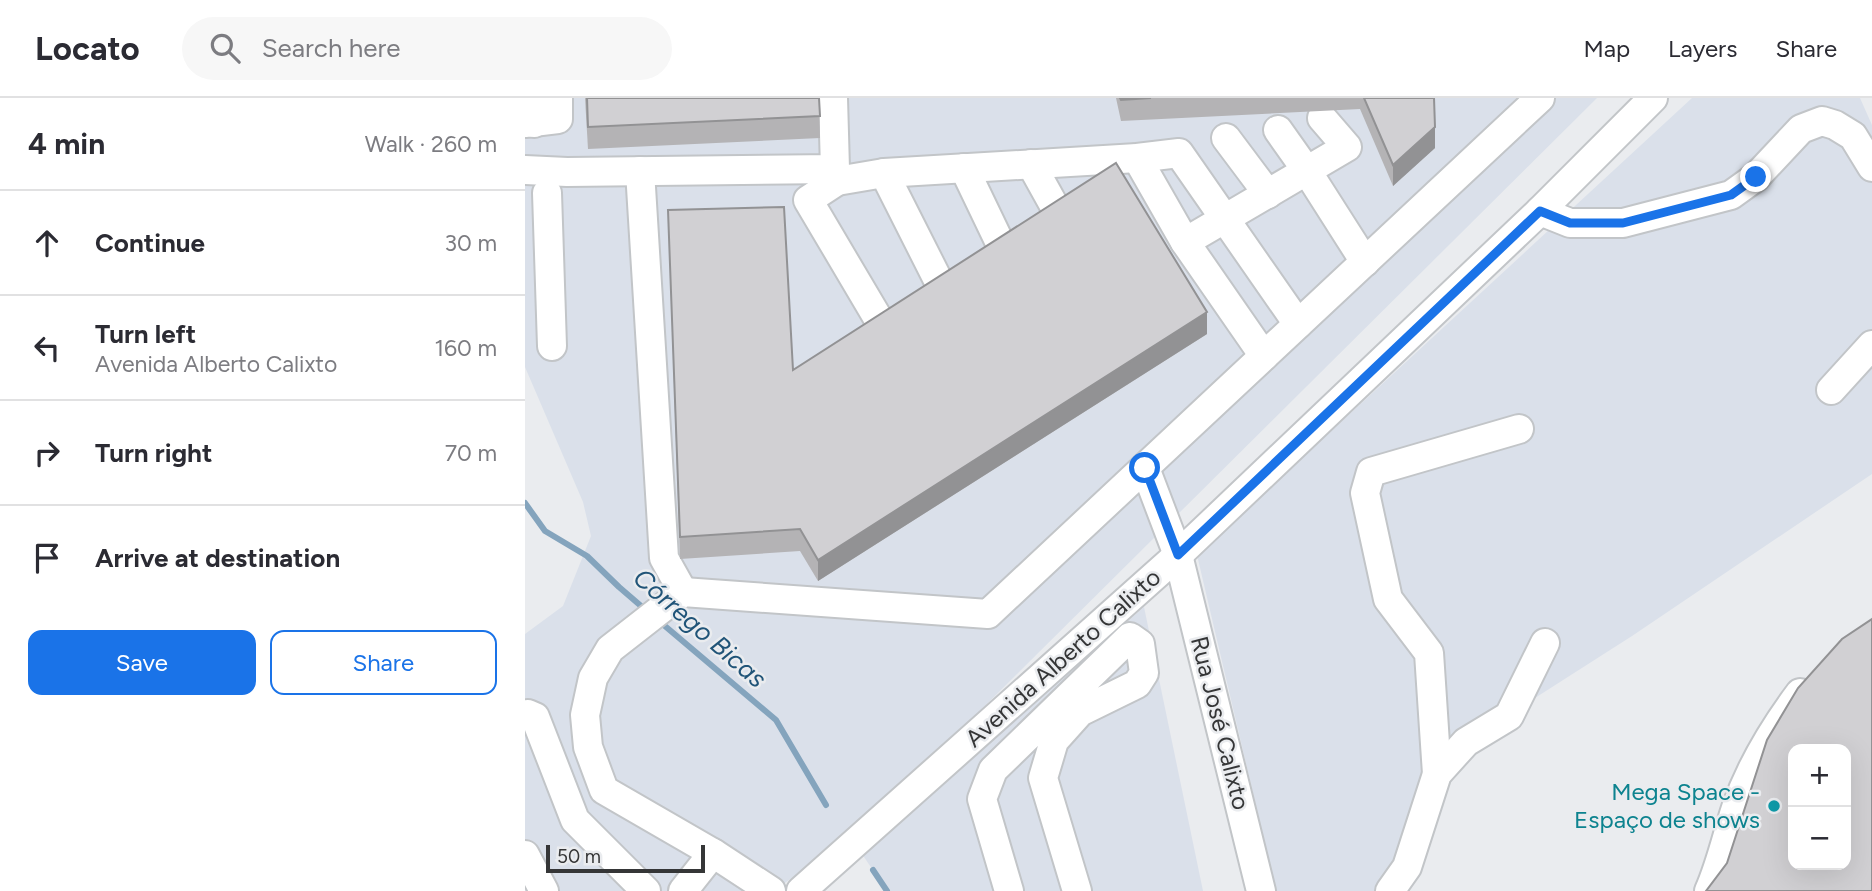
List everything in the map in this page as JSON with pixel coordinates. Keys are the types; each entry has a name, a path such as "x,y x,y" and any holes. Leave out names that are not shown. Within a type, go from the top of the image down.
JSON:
{"street":[{"path":"531,114 558,118 558,98"},
{"path":"833,98 836,175 808,201 879,320"},
{"path":"771,891 713,853 604,790 588,747 585,715 593,678 610,649 683,592 988,614 1540,98"},
{"name":"Avenida Alberto Calixto","path":"801,891 1178,555 1540,211 1653,98"},
{"path":"1185,242 1347,147 1322,118"},
{"path":"1540,211 1570,223 1623,223 1731,195 1756,177 1801,129 1822,121 1853,136 1872,167"},
{"path":"1278,130 1365,262"},
{"path":"1226,138 1268,194"},
{"path":"525,170 836,175 1137,158 1179,153 1298,324"},
{"path":"1137,158 1185,242 1264,356"},
{"path":"1031,164 1056,209"},
{"path":"964,168 1000,243"},
{"path":"640,171 664,558 683,592"},
{"path":"552,346 536,192 559,187 567,172"},
{"path":"884,173 938,280"},
{"path":"1831,390 1872,345"},
{"path":"1390,891 1407,867 1437,774 1429,653 1388,599 1365,494 1371,472 1519,429"},
{"name":"Rua José Calixto","path":"1145,468 1178,555 1262,891"},
{"path":"1009,891 982,799 993,769 1130,637 1140,643 1144,673 1137,684 1080,712 1054,741 1043,778 1077,891"},
{"path":"1437,774 1466,741 1509,716 1545,643"},
{"path":"1709,891 1717,873 1736,807 1757,757 1775,726 1820,671"},
{"path":"525,716 535,717 575,820 646,891"},
{"path":"683,891 713,853"},
{"path":"525,855 544,891"}],"shaded area":[{"path":"525,98 1597,98 869,821 774,891 525,891 525,634 563,606 591,536 583,502 525,367"},
{"path":"1692,98 1860,98 1872,125 1872,474 1632,636 1466,742 1390,891 1276,891 1197,555"},
{"path":"1144,607 1203,891 887,891 862,854"}],"building":[{"path":"587,98 819,98 820,116 588,127"},
{"path":"1120,98 1151,98 1121,100"},
{"path":"1364,98 1434,98 1435,127 1393,165"},
{"path":"1116,163 1207,312 818,560 800,529 680,537 668,210 784,207 793,370"},
{"name":"Mega Space - Espaço de shows","path":"1872,619 1872,891 1706,891 1727,863 1767,740 1798,688 1842,639"}],"waterway":[{"name":"Córrego Bicas","path":"525,503 545,531 587,556 648,612"},
{"name":"Córrego Bicas","path":"659,621 776,720 826,805"},
{"name":"Córrego Bicas","path":"873,870 887,891"}],"place":[{"name":"Mega Space - Espaço de shows","path":"1774,806"}],"route":[{"path":"1145,468 1178,555 1540,211 1570,223 1623,223 1731,195 1756,177"}]}
